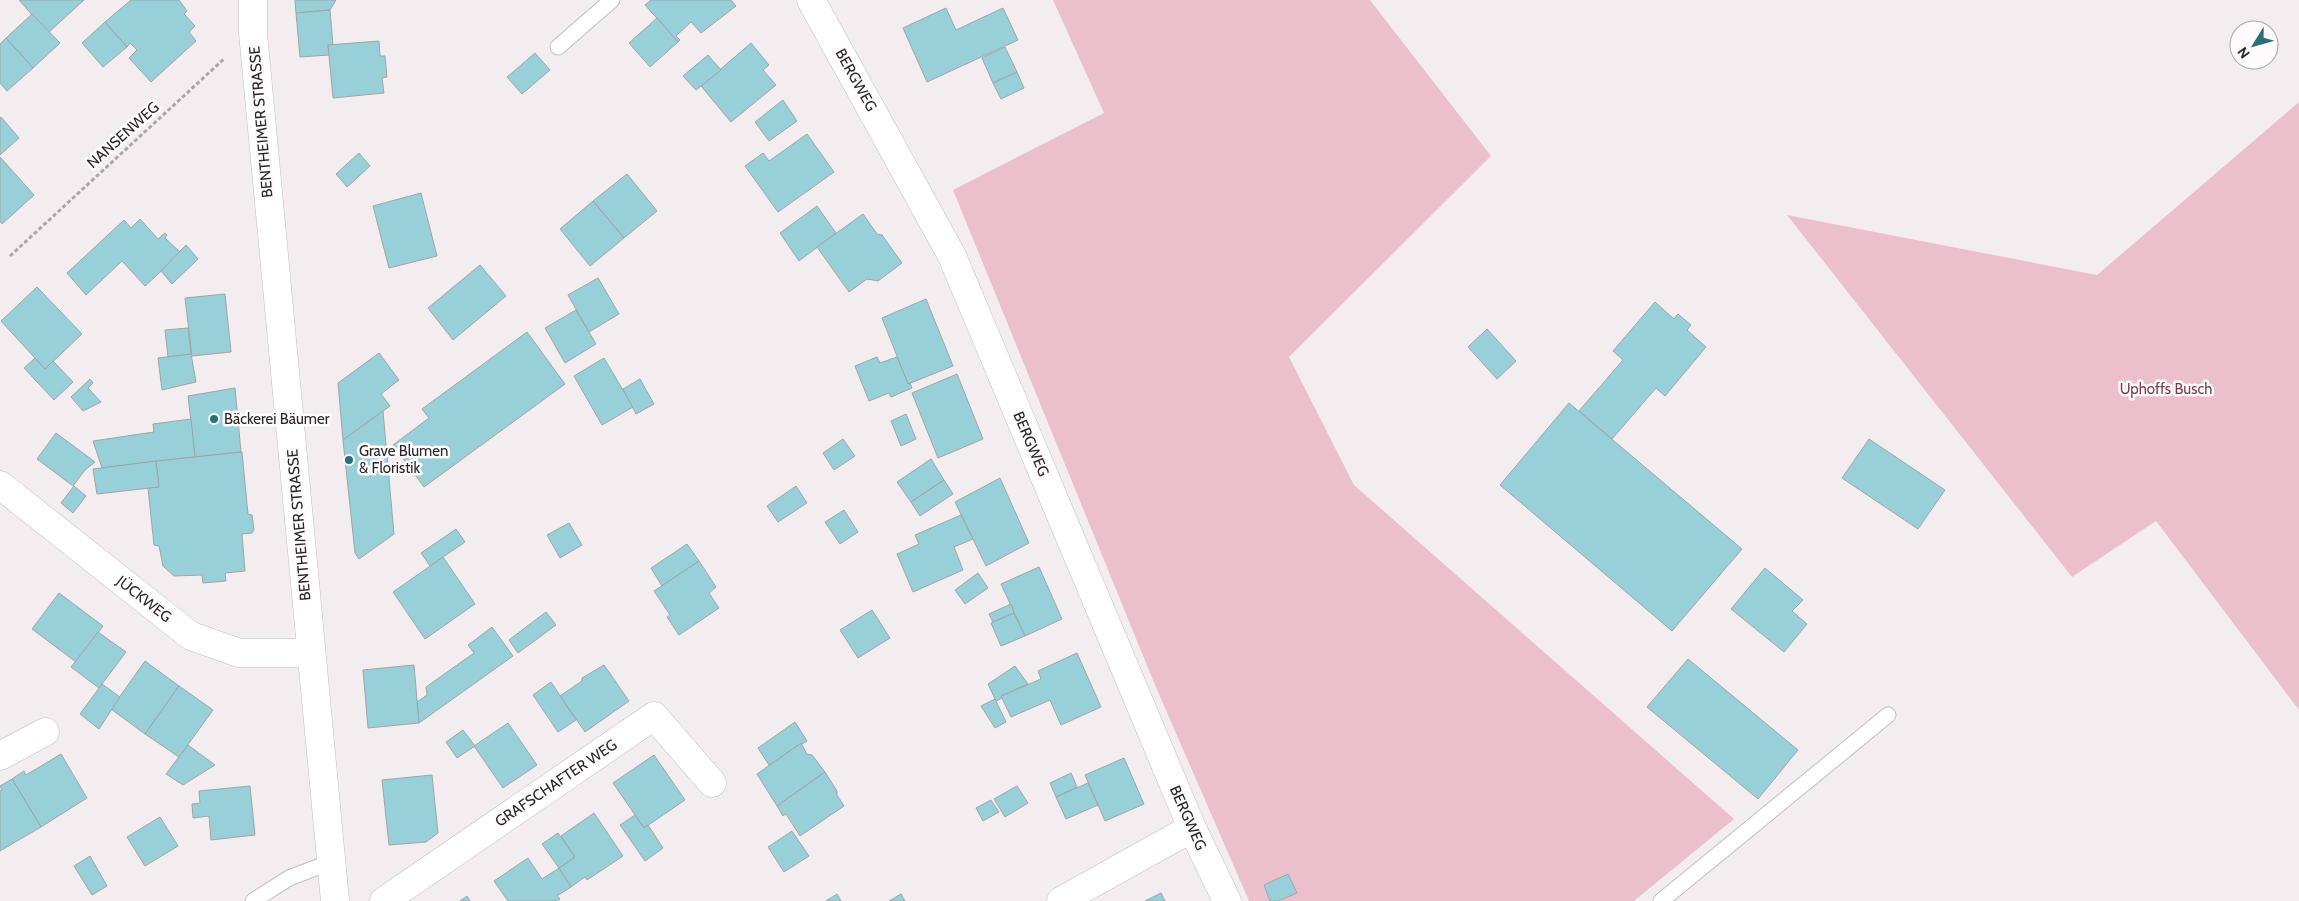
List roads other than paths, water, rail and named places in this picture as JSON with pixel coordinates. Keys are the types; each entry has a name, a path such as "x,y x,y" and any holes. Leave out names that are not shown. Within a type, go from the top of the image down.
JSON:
{"street":[{"name":"BENTHEIMER STRASSE","path":"253,0 253,33 335,901"},
{"name":"BERGWEG","path":"811,0 952,256 1192,828 1227,901"},
{"name":"JÜCKWEG","path":"0,485 190,636 240,653 311,653"},
{"name":"GRAFSCHAFTER WEG","path":"384,901 654,716 712,783"},
{"path":"0,756 45,732"},
{"path":"1061,901 1192,828"}],"lane":[{"path":"558,46 612,0"},
{"path":"1660,901 1888,715"},
{"path":"253,901 289,878 331,862"}],"place":[{"name":"Bäckerei Bäumer","path":"214,419"},
{"name":"Grave Blumen & Floristik","path":"349,460"}],"park label":[{"name":"Uphoffs Busch","path":"2166,389"}]}
